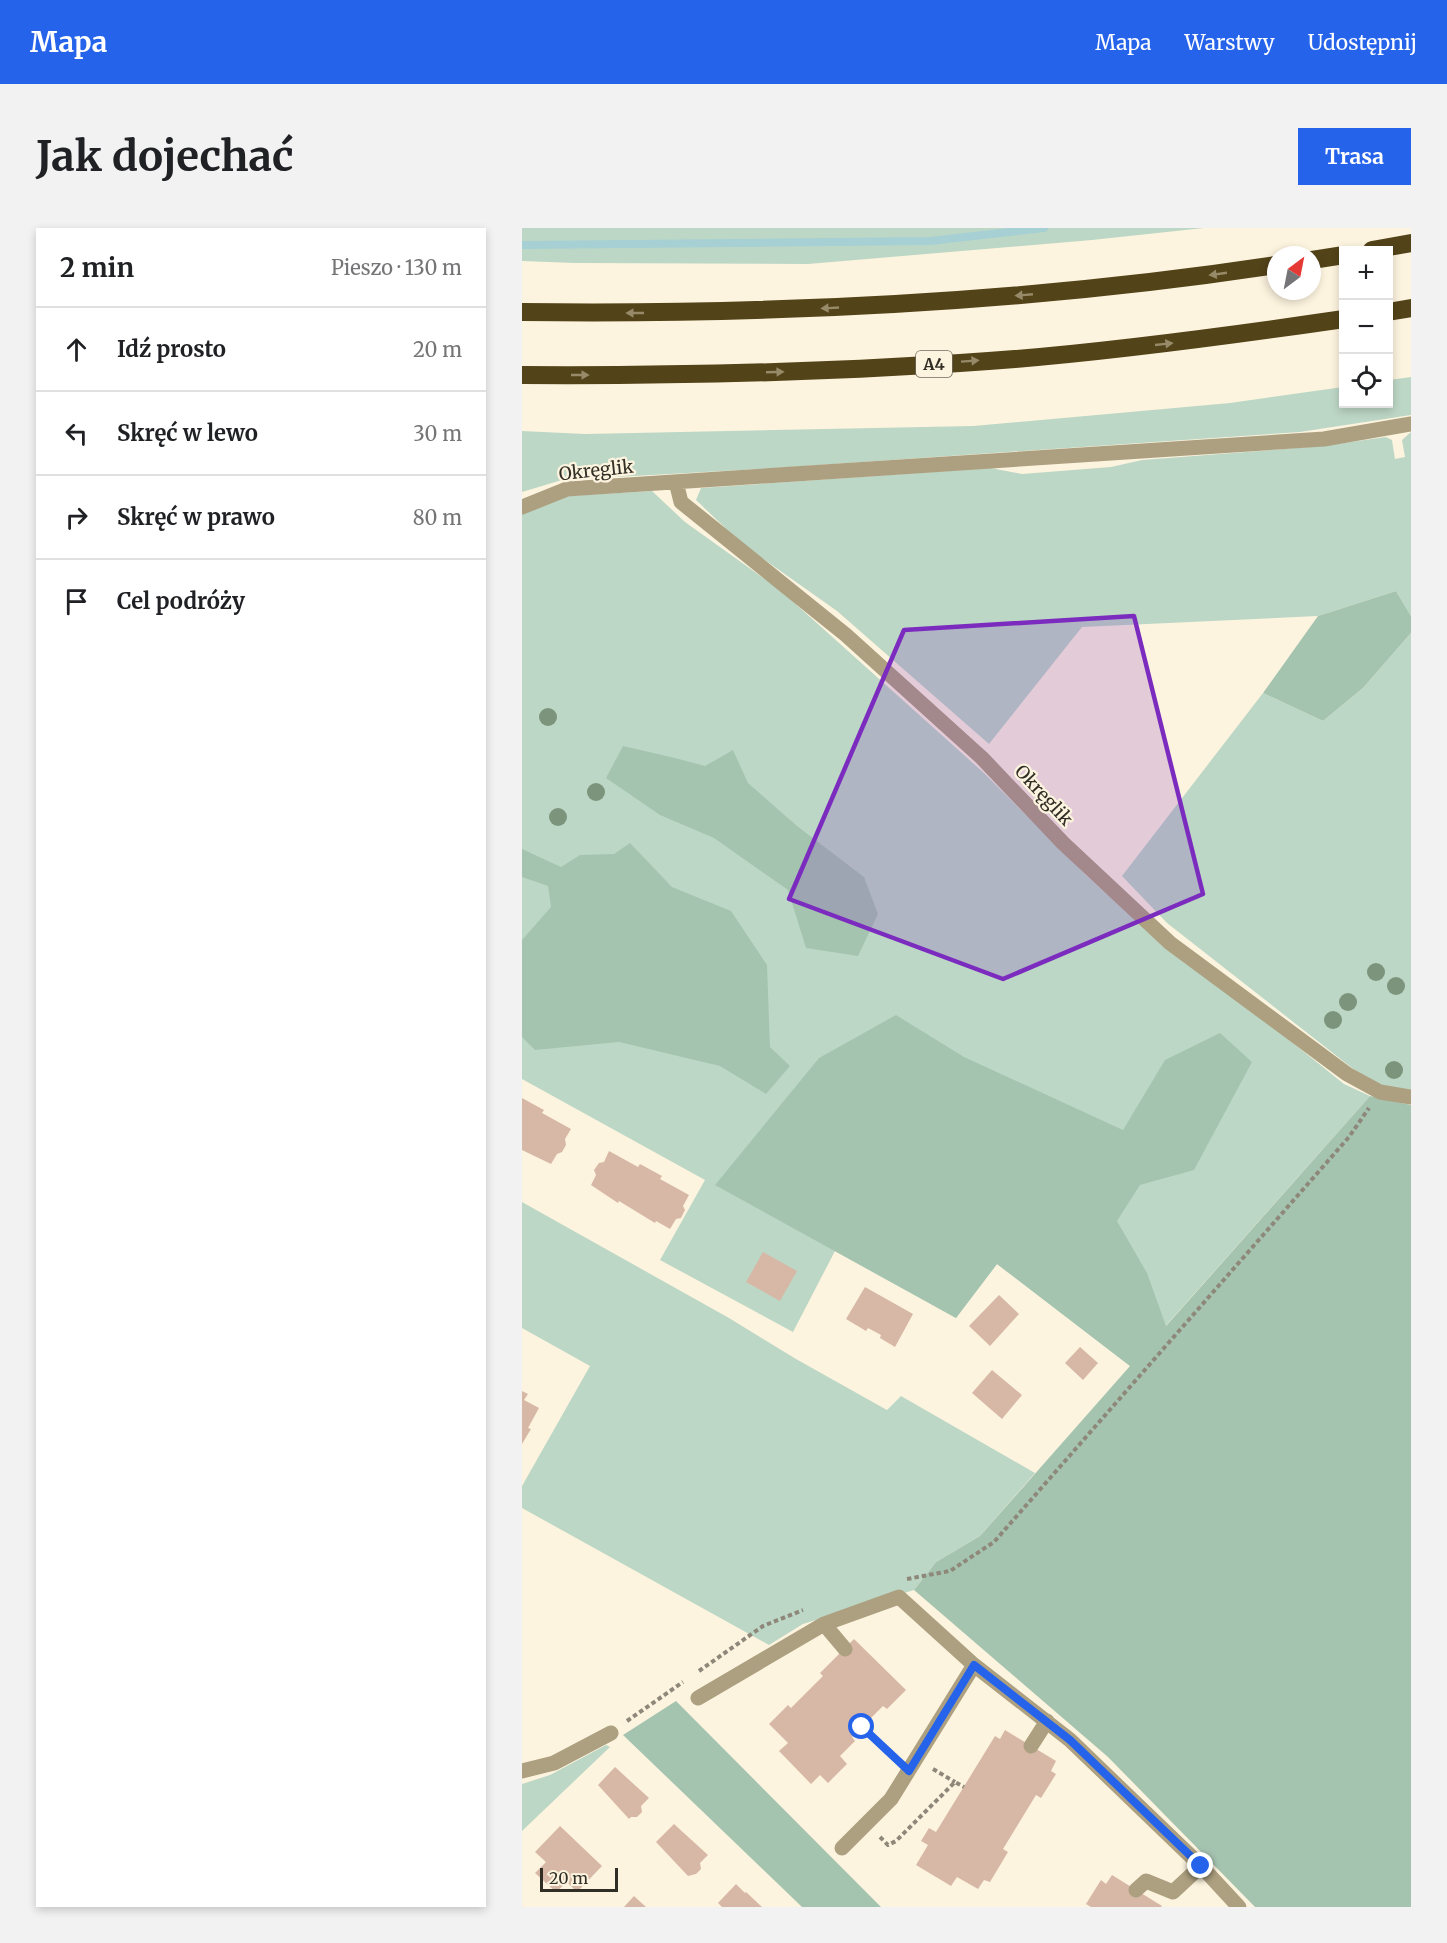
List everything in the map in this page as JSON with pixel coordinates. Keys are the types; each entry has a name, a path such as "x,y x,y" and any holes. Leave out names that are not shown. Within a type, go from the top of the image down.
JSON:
{"highway":[{"path":"1393,246 1411,243"},
{"path":"1321,259 1339,256"},
{"path":"522,312 642,313 846,308 1078,290 1267,267"},
{"path":"1393,311 1411,308"},
{"name":"A4","path":"522,375 687,375 812,371 1015,359 1191,341 1339,320"}],"street":[{"name":"Okręglik","path":"522,507 567,489 1324,439 1411,424"},
{"name":"Okręglik","path":"676,482 681,502 846,635 982,758 1063,843 1170,943 1347,1074 1380,1092 1411,1097"},
{"path":"698,1698 824,1624 899,1597 974,1665 1070,1740 1201,1866 1236,1906"},
{"path":"824,1624 845,1648"},
{"path":"842,1848 891,1799 974,1665"},
{"path":"1031,1746 1047,1721"},
{"path":"522,1771 554,1763 611,1733"},
{"path":"1136,1890 1146,1881 1173,1892 1201,1866"}],"path":[{"path":"904,1580 950,1571 994,1542 1348,1137 1380,1092"},
{"path":"696,1673 763,1626 805,1610"},
{"path":"611,1733 687,1679"},
{"path":"862,1727 909,1771"},
{"path":"937,1771 964,1787"},
{"path":"867,1823 888,1845 896,1841 955,1782"}],"highlighted area":[{"path":"1134,616 1203,894 1003,979 789,899 904,630"}],"green space":[{"path":"522,228 1204,228 1092,240 808,264 522,261"},
{"path":"1411,377 1411,415 1300,432 776,468 562,480 522,492 522,431 585,434 973,426 1230,403 1339,388 1339,408 1393,408 1393,379"},
{"path":"1411,432 1411,616 1396,591 1318,616 1082,627 989,744 837,611 742,544 696,500 701,488 991,468 1022,474 1111,467 1142,460 1322,446 1386,437 1392,440 1395,459 1405,457 1402,440"},
{"path":"652,491 685,522 780,590 984,773 1087,876 1166,948 1267,1022 1344,1084 1370,1096 1130,1366 997,1264 956,1318 835,1251 793,1332 660,1260 705,1180 522,1079 522,514 568,496"},
{"path":"1396,591 1411,616 1411,633 1363,688 1323,721 1263,693 1318,616"},
{"path":"1411,633 1411,1090 1381,1086 1352,1068 1167,923 1122,876 1263,693 1323,721 1363,688"},
{"path":"623,746 705,766 733,750 748,783 797,826 864,877 878,914 858,956 806,948 788,890 714,838 660,815 606,778"},
{"path":"630,843 672,887 731,911 767,965 770,1047 790,1066 766,1094 720,1066 619,1042 535,1050 522,1037 522,940 551,907 548,886 522,877 522,849 561,867 580,855 614,854"},
{"path":"896,1015 964,1057 1123,1130 1165,1060 1220,1033 1252,1062 1194,1170 1140,1185 1117,1221 1147,1273 1166,1326 1370,1096 1411,1105 1411,1907 1255,1907 1108,1757 914,1590 936,1562 980,1536 1130,1366 997,1264 956,1318 715,1185 819,1058"},
{"path":"522,1202 887,1410 901,1396 1035,1473 980,1536 936,1562 914,1590 803,1624 769,1645 522,1508 522,1486 590,1366 522,1328"},
{"path":"676,1701 881,1907 802,1907 623,1735"},
{"path":"606,1745 610,1747 522,1831 522,1784 550,1775"}],"building":[{"path":"522,1098 544,1110 542,1113 571,1129 565,1139 566,1145 562,1152 557,1154 551,1164 522,1150"},
{"path":"609,1151 638,1167 640,1164 662,1176 660,1179 689,1195 683,1206 685,1210 681,1218 676,1219 670,1229 656,1221 655,1223 619,1201 618,1203 591,1185 596,1175 594,1170 599,1163 604,1162"},
{"path":"763,1252 797,1271 780,1301 746,1282"},
{"path":"865,1287 913,1314 895,1347 880,1338 881,1335 868,1328 866,1331 846,1319"},
{"path":"999,1295 1019,1314 990,1346 969,1326"},
{"path":"1080,1347 1098,1363 1083,1380 1065,1363"},
{"path":"992,1370 1022,1395 1002,1419 972,1393"},
{"path":"522,1391 528,1394 524,1400 539,1408 522,1444"},
{"path":"854,1639 906,1690 887,1709 883,1706 852,1737 855,1741 840,1756 847,1764 828,1783 820,1775 811,1784 779,1751 788,1743 769,1724 788,1705 791,1708 823,1676 820,1673"},
{"path":"1005,1730 1056,1761 1051,1771 1056,1774 1041,1798 1036,1795 1003,1849 1008,1852 990,1882 984,1880 978,1889 957,1877 951,1886 916,1865 928,1845 921,1841 929,1828 936,1832 995,1736 1000,1739"},
{"path":"615,1767 649,1798 641,1806 642,1812 637,1817 629,1819 598,1785"},
{"path":"674,1824 708,1855 700,1863 701,1869 696,1874 688,1876 656,1842"},
{"path":"560,1826 602,1866 577,1892 567,1882 556,1892 535,1873 546,1862 535,1852"},
{"path":"1112,1875 1162,1906 1091,1907 1086,1904 1101,1880 1106,1884"},
{"path":"736,1884 762,1907 722,1907 718,1903"},
{"path":"634,1896 646,1907 624,1907"}],"waterway":[{"path":"522,245 930,241 1044,228"}],"route":[{"path":"862,1727 909,1771 974,1665 1070,1740 1201,1866"}]}
